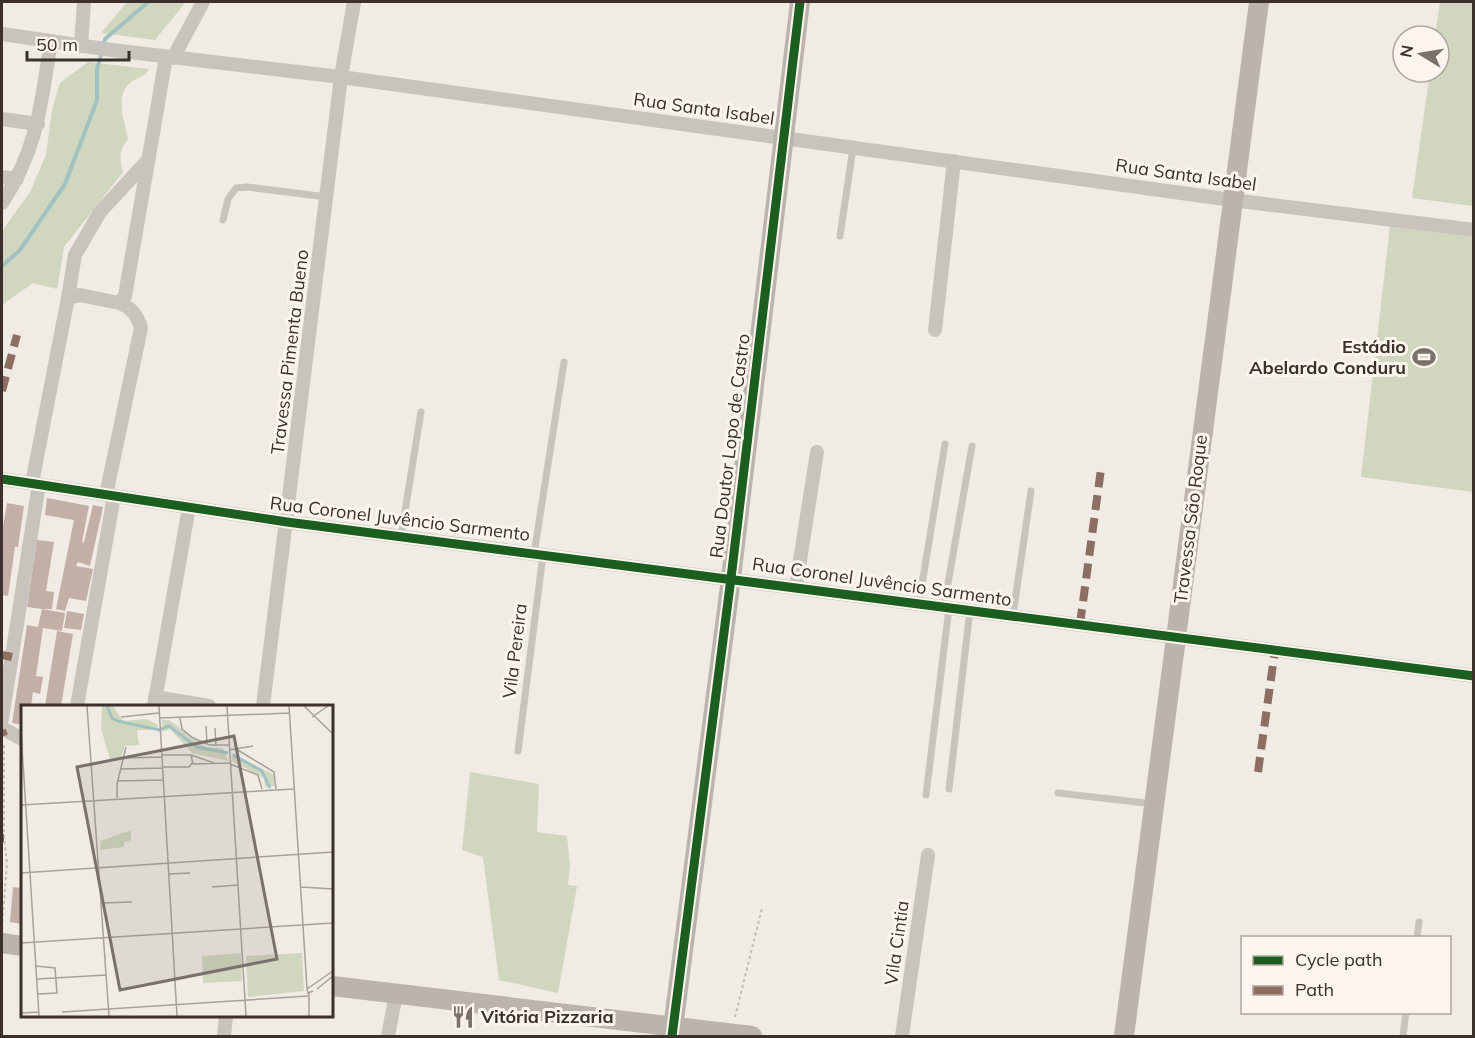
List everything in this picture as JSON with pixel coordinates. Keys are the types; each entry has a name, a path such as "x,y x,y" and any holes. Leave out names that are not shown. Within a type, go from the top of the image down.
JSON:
{"main road":[{"name":"Rua Doutor Lopo de Castro","path":"672,1032 731,578 800,2"},
{"name":"Travessa São Roque","path":"1124,1036 1259,2"},
{"path":"2,944 21,946"},
{"path":"333,986 672,1032 752,1036"}],"street":[{"path":"84,2 87,47"},
{"path":"119,303 123,300 127,289 169,57 203,2"},
{"name":"Travessa Pimenta Bueno","path":"263,705 341,77 354,2"},
{"name":"Rua Santa Isabel","path":"2,34 87,47 341,77 1232,200 1473,230"},
{"path":"2,203 17,179 38,124 51,41"},
{"path":"2,119 38,124"},
{"path":"2,719 36,484 75,255 100,212 149,159"},
{"path":"935,330 954,162"},
{"path":"2,177 17,179"},
{"path":"68,298 80,295 119,303 137,315 141,328 110,495 77,705"},
{"path":"796,586 817,452"},
{"name":"Rua Coronel Juvêncio Sarmento","path":"2,479 287,522 796,586 1473,676"},
{"path":"189,507 154,702 195,705"},
{"path":"3,732 21,739"},
{"name":"Vila Cintia","path":"902,1036 928,855"},
{"path":"388,1036 396,994"},
{"path":"224,1036 226,1017"}],"lane":[{"path":"840,236 853,148"},
{"path":"223,220 228,199 236,188 248,187 327,197"},
{"name":"Vila Pereira","path":"518,751 538,554 564,362"},
{"path":"401,536 421,412"},
{"path":"919,603 945,444"},
{"path":"926,795 947,607 972,446"},
{"path":"1013,615 1032,491"},
{"path":"949,789 970,610"},
{"path":"1058,793 1154,804"},
{"path":"1417,936 1419,922"},
{"path":"1403,1036 1406,1014"}],"path":[{"path":"2,934 7,863 4,838 3,732"},
{"path":"731,1034 762,908"}],"green space":[{"path":"127,2 186,2 155,40 101,33"},
{"path":"1440,2 1473,2 1473,206 1412,198 1428,84 1451,84 1451,24 1437,24"},
{"path":"88,62 149,69 125,88 123,95 122,110 128,139 121,154 123,172 64,247 57,289 33,283 2,305 2,231 30,192 46,155 52,110 60,83"},
{"name":"Estádio Abelardo Conduru","path":"1390,226 1473,237 1473,492 1361,477"},
{"path":"470,772 539,784 537,832 567,836 570,864 568,885 577,886 558,993 499,980 483,857 462,850"}],"building":[{"path":"47,498 89,506 82,542 84,542 93,505 103,507 90,566 78,562 76,566 93,569 86,601 69,598 65,611 56,609 74,520 45,515"},
{"path":"7,503 24,506 8,596 2,595 2,532"},
{"path":"37,540 54,542 46,591 54,592 52,609 27,607"},
{"path":"42,609 65,613 62,631 43,628 36,676 43,677 40,694 33,692 31,705 21,705 21,725 12,723 27,625 38,627"},
{"path":"67,611 84,614 81,630 64,628"},
{"path":"57,631 73,634 61,705 45,705"},
{"path":"13,887 21,888 21,924 10,922"}],"waterway":[{"path":"104,44 105,39 148,2"},
{"path":"2,266 20,250 65,184 97,100 97,69 102,52"}],"marked path":[{"path":"2,391 17,335"},
{"path":"1080,624 1101,469"},
{"path":"1258,772 1275,650"},
{"path":"2,655 12,657"},
{"path":"2,730 4,736"}],"cycle path":[{"path":"672,1036 731,578 800,2"},
{"path":"2,479 287,522 1474,676"}],"place":[{"name":"Estádio Abelardo Conduru","path":"1424,357"},
{"name":"Vitória Pizzaria","path":"463,1017"}]}
